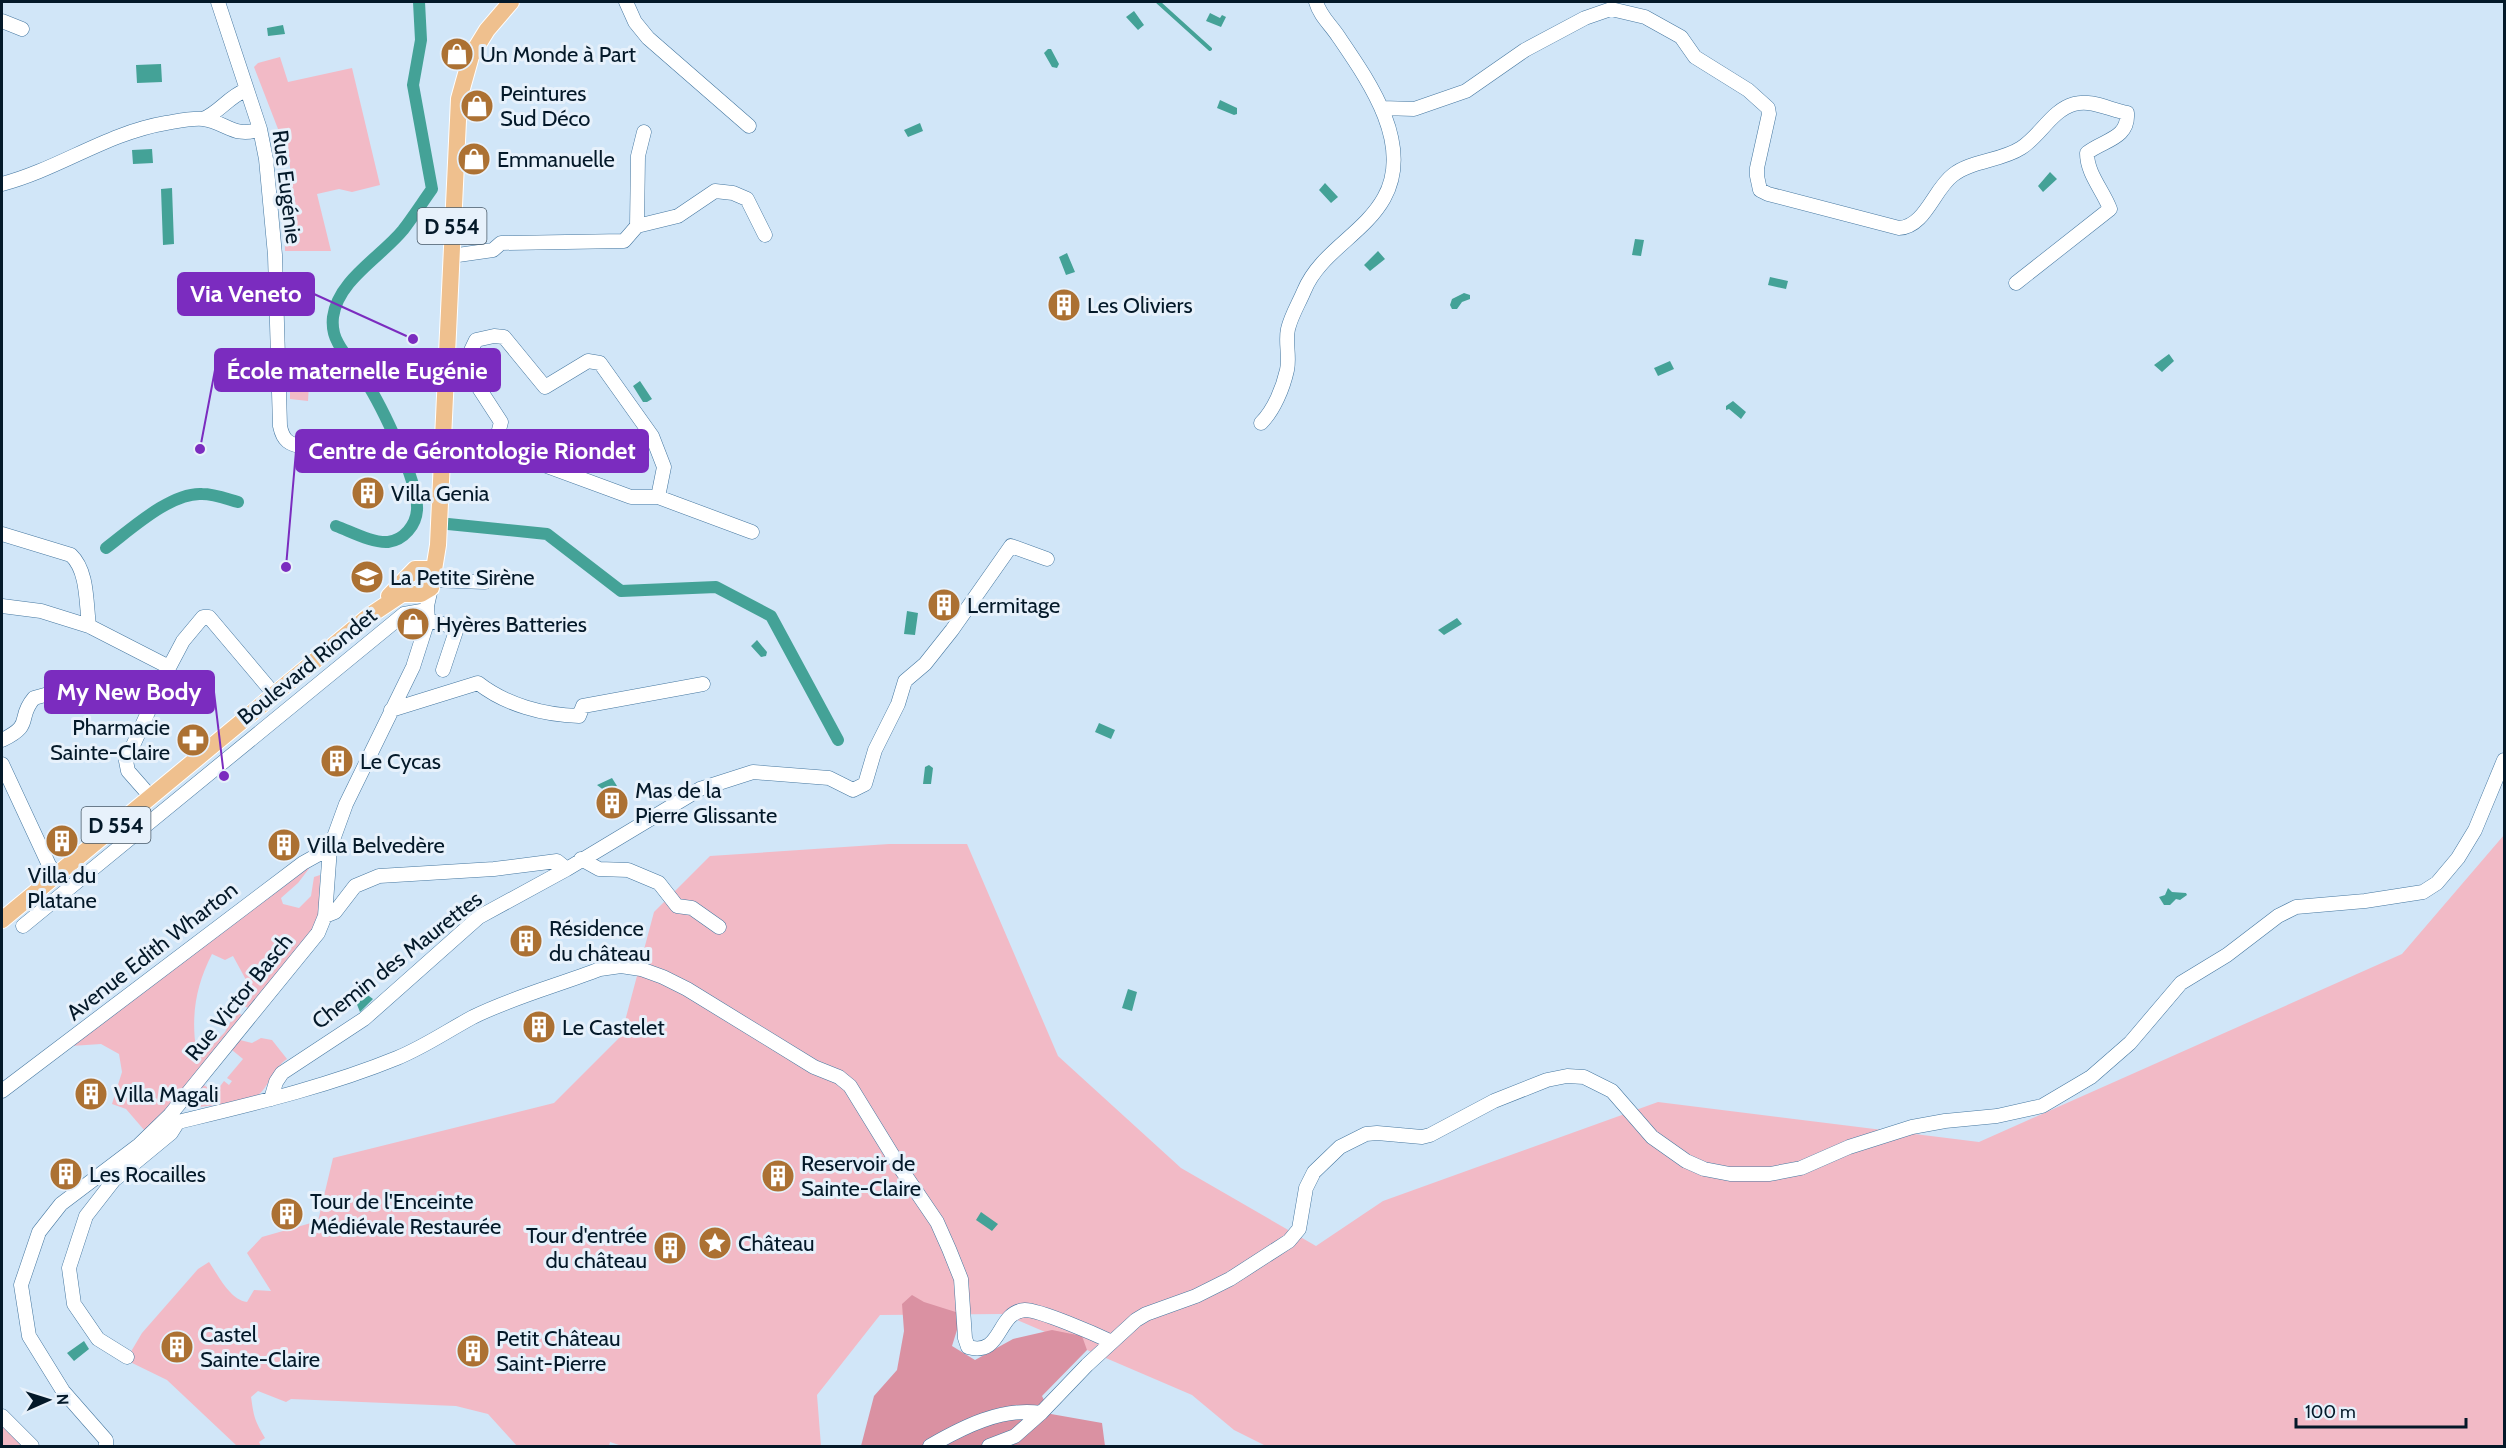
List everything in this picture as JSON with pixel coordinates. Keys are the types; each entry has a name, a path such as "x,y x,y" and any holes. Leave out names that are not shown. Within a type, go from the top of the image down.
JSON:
{"main road":[{"name":"D 554","path":"2,920 369,616 396,597 424,591 438,545 459,99 471,56 487,30 511,2"}],"street":[{"name":"Rue Eugénie","path":"218,2 260,129 266,159 272,221 280,426 284,439 289,444 303,447 440,466"},
{"path":"626,2 635,21 648,38 749,126"},
{"path":"1261,423 1270,414 1287,370 1288,329 1306,285 1315,272 1371,216 1384,199 1394,177 1392,138 1382,108 1337,34 1319,11 1316,2"},
{"path":"1382,108 1414,109 1466,91 1524,50 1585,18 1611,9 1629,13 1645,17 1682,36 1695,57 1748,90 1768,108 1769,114 1756,176 1760,190 1899,228 1906,228 1923,213 1954,173 2020,149 2071,104 2082,102 2096,104 2127,113 2128,122 2122,133 2086,153 2087,165 2106,196 2110,209 2016,283"},
{"path":"2,21 22,29"},
{"path":"2,184 42,171 118,135 166,123 203,119 217,112 234,94 246,90"},
{"path":"221,108 220,119 224,127"},
{"path":"203,119 233,131 249,134 260,129"},
{"path":"637,226 638,156 644,132"},
{"path":"451,256 493,250 501,243 624,241 637,226 678,216 715,191 733,193 747,199 765,234"},
{"path":"495,446 501,422 475,382 467,359 476,340 494,336 504,337 545,387 588,362 600,363 652,436 664,467 658,497"},
{"path":"442,441 495,446 631,497 658,497 752,532"},
{"path":"2,534 71,555 76,560 82,571 90,626"},
{"name":"Chemin des Maurettes","path":"271,1099 276,1082 282,1073 364,1019 479,917 567,869 700,789 753,772 829,778 853,790 865,784 875,750 898,704 905,681 915,670 925,664 952,630 1011,546 1047,559"},
{"path":"424,591 484,582"},
{"path":"424,591 457,628 443,670"},
{"name":"Rue Victor Basch","path":"106,1446 106,1440 74,1406 29,1336 21,1285 39,1232 48,1219 70,1197 174,1118 318,933 325,916 330,848 346,804 413,667 424,591"},
{"name":"Boulevard Riondet","path":"23,926 404,614 424,591"},
{"path":"2,606 41,611 90,626 170,667"},
{"path":"150,796 128,771 126,761 183,641 203,617 209,617 274,694"},
{"path":"391,710 478,683 492,694 509,701 555,715 579,716 583,706 703,684"},
{"path":"2,740 23,726 27,710 34,698 63,690 96,693"},
{"path":"988,1446 1015,1436 1112,1342 1146,1314 1196,1296 1230,1279 1289,1241 1299,1229 1306,1188 1314,1172 1340,1147 1357,1137 1377,1133 1422,1137 1430,1135 1494,1101 1547,1080 1576,1076 1599,1083 1612,1091 1652,1137 1670,1151 1704,1168 1730,1174 1770,1174 1786,1172 1849,1147 1912,1127 1997,1116 2042,1106 2091,1077 2130,1043 2181,983 2227,955 2278,916 2296,907 2366,901 2423,892 2437,883 2458,858 2475,830 2505,760"},
{"path":"2,764 49,865 56,874"},
{"name":"Avenue Edith Wharton","path":"2,1091 303,863 330,848"},
{"path":"581,859 599,869 628,870 659,883 677,906 692,908 719,927"},
{"path":"325,916 335,912 355,886 366,879 379,876 495,869 556,861 567,869"},
{"path":"127,1358 98,1339 74,1304 69,1268 86,1216 114,1180 171,1133 174,1118 271,1099 395,1059 418,1049 474,1017 600,969 621,966 641,969 687,989 814,1067 839,1077 850,1086 900,1169 937,1222 950,1249 961,1279 965,1338 968,1347 978,1350 989,1346 1014,1314 1024,1310 1046,1314 1112,1342"},
{"path":"930,1446 964,1426 1026,1411 1041,1413"},
{"path":"2,1416 33,1446"}],"shaded area":[{"path":"1134,11 1144,25 1138,30 1126,17"},
{"path":"1210,13 1220,18 1222,15 1226,17 1221,27 1206,21"},
{"path":"283,25 285,34 268,36 267,28"},
{"path":"1051,49 1059,64 1057,68 1052,67 1044,53"},
{"path":"280,57 288,82 352,68 380,185 352,192 339,189 317,194 331,251 285,251 284,212 293,201 287,134 278,129 254,67 258,63"},
{"path":"161,64 162,82 137,83 136,65"},
{"path":"1220,100 1237,108 1237,114 1234,115 1217,108"},
{"path":"920,123 923,131 908,137 904,130"},
{"path":"152,149 153,163 133,164 132,150"},
{"path":"2050,172 2057,179 2043,192 2038,186"},
{"path":"1325,183 1338,197 1331,203 1319,190"},
{"path":"172,188 174,244 163,245 161,189"},
{"path":"1635,239 1644,240 1641,256 1632,255"},
{"path":"1378,251 1385,259 1370,271 1364,265"},
{"path":"1067,253 1075,272 1066,275 1059,257"},
{"path":"1770,277 1788,281 1786,289 1768,285"},
{"path":"1464,293 1470,295 1470,299 1462,302 1457,309 1452,309 1450,305 1452,299"},
{"path":"2169,354 2174,361 2162,372 2154,365"},
{"path":"1670,361 1674,369 1658,376 1654,368"},
{"path":"640,381 652,399 647,402 643,402 633,386"},
{"path":"309,384 308,401 290,399 290,386"},
{"path":"1733,401 1746,412 1741,419 1729,409 1726,410 1726,406"},
{"path":"907,611 918,613 915,635 904,634"},
{"path":"1457,618 1462,624 1444,635 1438,630"},
{"path":"757,640 767,652 766,656 761,657 751,646"},
{"path":"1099,723 1115,730 1111,739 1095,732"},
{"path":"929,765 933,768 931,784 923,784 925,767"},
{"path":"612,778 617,786 605,791 597,785"},
{"path":"2504,835 2504,1446 1266,1446 1234,1430 1192,1395 1003,1314 880,1315 817,1395 821,1446 622,1446 610,1442 609,1446 517,1446 488,1414 456,1406 291,1399 286,1402 258,1391 251,1397 255,1418 265,1438 259,1442 261,1446 237,1446 167,1380 126,1360 142,1333 198,1269 209,1262 230,1292 241,1300 247,1302 254,1290 271,1291 247,1253 262,1237 318,1221 333,1158 554,1103 621,1036 654,912 710,856 889,844 967,844 1058,1056 1181,1168 1316,1246 1383,1201 1658,1102 1979,1142 2402,954"},
{"path":"311,866 298,883 281,898 283,904 299,908 311,896 314,877 320,875 319,917 315,928 248,1008 241,1004 251,989 233,956 225,960 212,954 202,977 196,1000 194,1024 196,1049 203,1055 225,1032 236,1012 242,1015 164,1112 145,1131 126,1109 112,1104 122,1072 119,1054 101,1044 71,1046"},
{"path":"2168,888 2172,892 2187,895 2180,900 2176,899 2170,905 2164,905 2159,897 2165,895"},
{"path":"1128,989 1137,992 1132,1011 1122,1008"},
{"path":"365,993 373,999 360,1012 356,1002"},
{"path":"261,1038 272,1040 287,1059 278,1067 257,1096 222,1104 186,1107 204,1085 215,1093 224,1081 229,1085 232,1081 227,1078 243,1059 232,1050 240,1040 252,1043"},
{"path":"981,1212 998,1224 992,1231 976,1220"},
{"path":"912,1295 924,1302 962,1314 952,1346 975,1360 1013,1339 1052,1330 1082,1336 1087,1350 1042,1396 1051,1414 1102,1423 1105,1446 861,1446 874,1396 897,1370 904,1331 902,1304"},
{"path":"84,1341 89,1349 74,1361 67,1353"},
{"path":"2,1421 26,1446 2,1446"}],"waterway":[{"path":"336,526 369,539 382,542 394,541 412,526 417,510 412,481 398,444 362,375 338,343 335,337 333,317 343,292 352,280 403,230 432,189 413,85 421,40 419,2"},
{"path":"1158,2 1210,49"},
{"path":"106,548 139,522 177,499 202,494 238,502"},
{"path":"448,524 547,534 621,591 716,587 771,616 838,740"}],"place":[{"name":"Un Monde à Part","path":"457,54"},
{"name":"Peintures Sud Déco","path":"477,106"},
{"name":"Emmanuelle","path":"474,159"},
{"name":"Les Oliviers","path":"1064,305"},
{"name":"Via Veneto","path":"413,339"},
{"name":"École maternelle Eugénie","path":"200,449"},
{"name":"Villa Genia","path":"368,493"},
{"name":"Centre de Gérontologie Riondet","path":"286,567"},
{"name":"La Petite Sirène","path":"367,577"},
{"name":"Lermitage","path":"944,605"},
{"name":"Hyères Batteries","path":"413,624"},
{"name":"Pharmacie Sainte-Claire","path":"193,740"},
{"name":"Le Cycas","path":"337,761"},
{"name":"My New Body","path":"224,776"},
{"name":"Mas de la Pierre Glissante","path":"612,803"},
{"name":"Villa du Platane","path":"62,841"},
{"name":"Villa Belvedère","path":"284,845"},
{"name":"Résidence du château","path":"526,941"},
{"name":"Le Castelet","path":"539,1027"},
{"name":"Villa Magali","path":"91,1094"},
{"name":"Les Rocailles","path":"66,1174"},
{"name":"Reservoir de Sainte-Claire","path":"778,1176"},
{"name":"Tour de l'Enceinte Médiévale Restaurée","path":"287,1214"},
{"name":"Château","path":"715,1243"},
{"name":"Tour d'entrée du château","path":"670,1248"},
{"name":"Castel Sainte-Claire","path":"177,1347"},
{"name":"Petit Château Saint-Pierre","path":"473,1351"}]}
